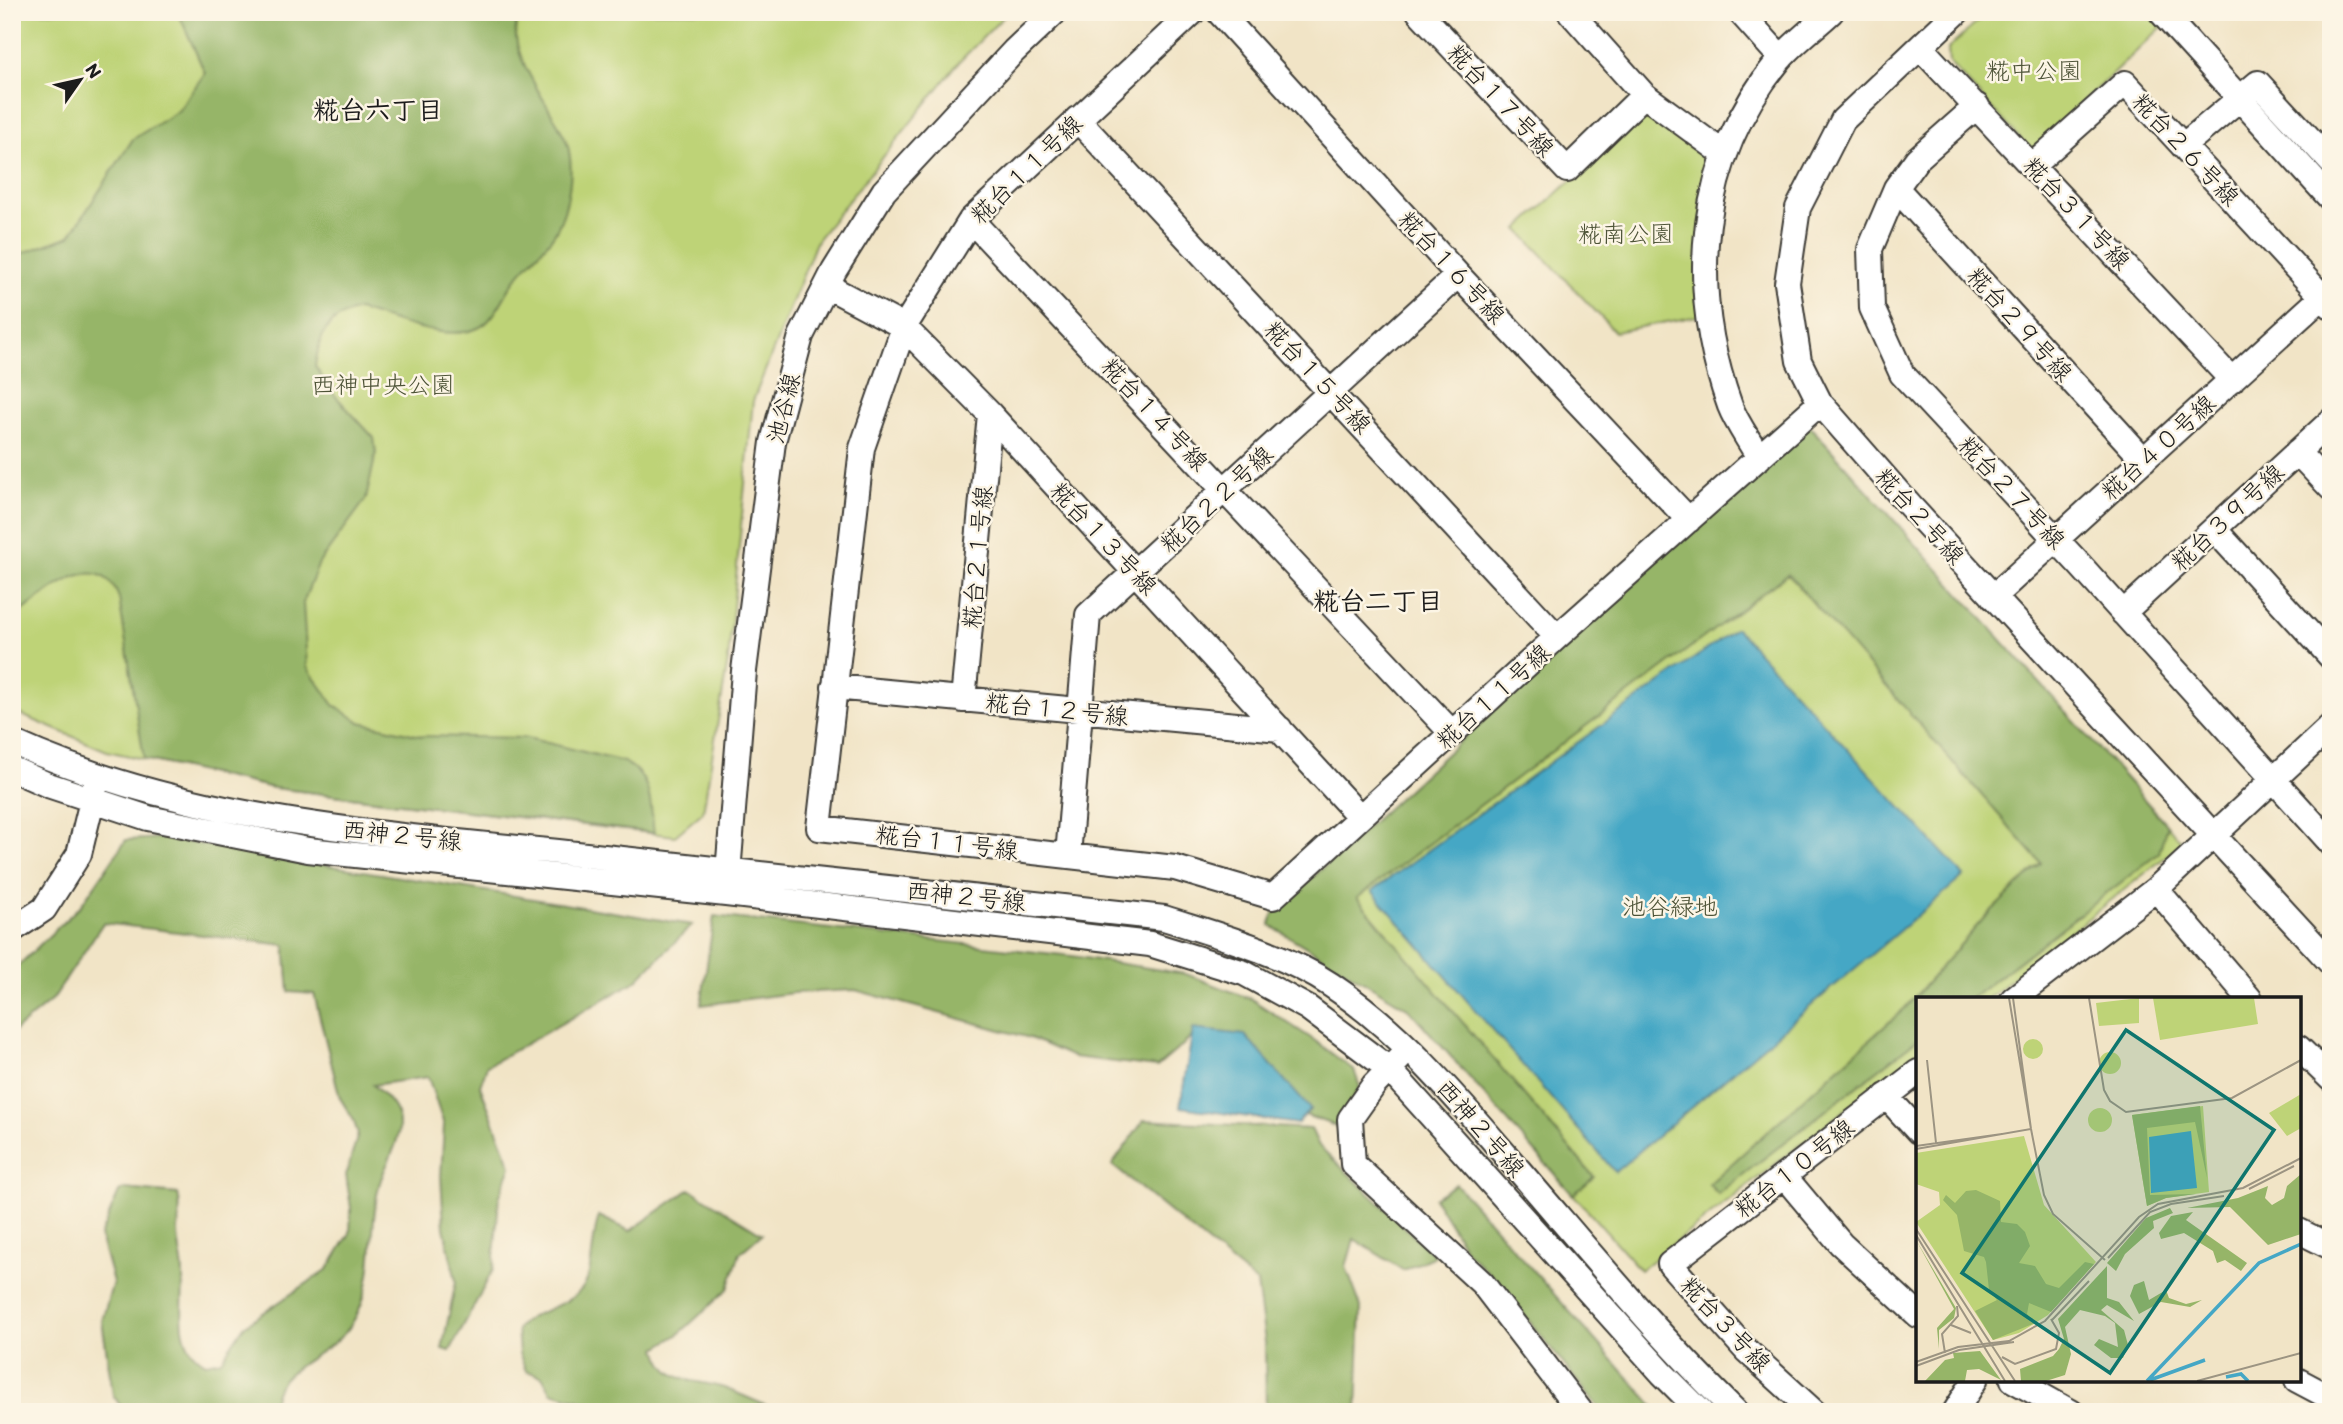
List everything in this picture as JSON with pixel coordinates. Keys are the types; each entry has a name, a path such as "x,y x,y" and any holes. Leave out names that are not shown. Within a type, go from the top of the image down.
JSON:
{"street":[{"name":"池谷線","path":"727,882 744,671 773,442 801,336 827,286 884,191 1014,51 1055,12"},
{"name":"糀台１１号線","path":"1193,12 971,220 904,327 862,448 819,828 1175,868 1273,897 1557,637 1820,403"},
{"name":"糀台１６号線","path":"1219,12 1458,275 1689,520"},
{"name":"糀台１７号線","path":"1419,12 1567,170 1644,96"},
{"path":"1570,12 1644,96 1723,153"},
{"path":"1740,12 1781,58"},
{"path":"1759,457 1731,408 1709,333 1703,253 1723,153 1752,99 1781,58 1831,12"},
{"name":"糀台２号線","path":"1957,12 1843,120 1798,208 1787,283 1799,361 1820,403 1993,597 2331,963"},
{"path":"2161,12 2331,199"},
{"name":"糀台３１号線","path":"1920,47 2232,380"},
{"name":"糀台２６号線","path":"2033,165 2125,83 2328,297"},
{"path":"2183,146 2258,83 2331,162"},
{"name":"糀台２７号線","path":"1977,106 1917,159 1896,188 1870,249 1872,307 1902,374 2057,539 2331,843"},
{"name":"糀台１５号線","path":"1077,119 1332,391 1557,637"},
{"name":"糀台２９号線","path":"1896,188 2144,460"},
{"name":"糀台１４号線","path":"971,220 1452,733"},
{"name":"糀台２２号線","path":"1068,856 1088,615 1458,275"},
{"name":"糀台１３号線","path":"827,286 904,327 990,414 1360,817"},
{"name":"糀台４０号線","path":"1993,597 2232,380 2328,297"},
{"name":"糀台２１号線","path":"963,700 990,414"},
{"name":"糀台３９号線","path":"2123,613 2331,421"},
{"path":"2297,452 2331,488"},
{"path":"2214,529 2331,657"},
{"name":"糀台１２号線","path":"834,687 1280,729"},
{"path":"2016,997 2156,889 2331,726"},
{"name":"西神２号線","path":"12,742 148,818 308,850 1164,918 1256,947 1330,984 1444,1083 1679,1356 1736,1412"},
{"name":"西神２号線","path":"12,769 95,788"},
{"path":"12,930 44,909 79,853 95,788"},
{"name":"西神２号線","path":"727,882 1150,944 1244,973 1308,1008 1390,1069 1662,1373 1701,1412"},
{"path":"2156,889 2239,995"},
{"path":"1408,1050 1350,1119 1353,1164 1482,1283 1581,1412"},
{"path":"2301,1050 2331,1079"},
{"name":"糀台１０号線","path":"1670,1264 1916,1074"},
{"path":"1886,1096 1916,1129"},
{"path":"1784,1176 1841,1244 1916,1313"},
{"path":"2301,1232 2331,1247"},
{"name":"糀台３号線","path":"1670,1264 1747,1351 1814,1412"},
{"path":"1955,1412 1974,1382"},
{"path":"2017,1382 2071,1412"},
{"path":"2301,1382 2331,1398"}],"green space":[{"name":"西神中央公園","path":"12,12 1008,12 959,62 817,240 753,401 728,660 703,812 675,836 274,788 107,751 12,711"},
{"path":"178,12 521,12 516,26 522,60 561,129 569,153 569,187 561,221 552,237 514,281 493,315 477,329 462,332 426,330 358,310 338,318 322,337 315,366 331,391 374,438 376,453 366,499 319,563 303,603 307,667 334,705 360,722 421,736 528,738 624,762 640,775 645,783 654,833 274,788 144,759 119,598 110,582 99,575 86,574 72,578 20,613 12,667 12,257 70,236 133,139 178,111 205,73"},
{"name":"糀中公園","path":"1988,12 2152,12 2164,25 2032,151 1949,63 1948,49"},
{"name":"糀南公園","path":"1649,110 1715,155 1703,315 1615,332 1518,229"},
{"name":"池谷緑地","path":"1806,422 2183,843 1990,997 1916,997 1916,1055 1640,1270 1409,1009 1270,925 1273,914"},
{"path":"1806,422 2167,825 2159,853 1973,997 1916,997 1916,1041 1718,1194 1709,1184 1905,1008 1984,918 2041,863 1788,574 1357,898 1594,1177 1573,1195 1409,1009 1270,925 1273,914"},
{"path":"162,838 692,925 636,981 487,1066 480,1086 511,1166 499,1198 493,1270 450,1351 442,1349 456,1281 444,1228 441,1176 444,1125 428,1077 373,1085 393,1107 398,1117 399,1132 378,1190 365,1293 360,1309 341,1336 290,1373 280,1384 274,1397 274,1412 125,1412 113,1395 102,1321 113,1282 100,1236 119,1192 125,1189 178,1194 178,1237 183,1275 182,1324 189,1346 196,1356 206,1363 221,1360 244,1326 328,1269 350,1233 351,1208 346,1175 358,1134 353,1119 340,1098 314,994 289,992 285,945 103,923 53,999 12,1033 12,967 19,965 81,905 126,840"},
{"path":"714,916 1072,956 1186,974 1251,999 1354,1070 1360,1087 1336,1126 1305,1115 1310,1110 1193,1029 1192,1037 1157,1067 1073,1057 1030,1038 855,990 793,993 701,1005"},
{"path":"1144,1120 1311,1129 1319,1146 1435,1256 1403,1270 1354,1239 1346,1267 1361,1307 1357,1412 1266,1412 1265,1342 1257,1283 1112,1165"},
{"path":"1456,1184 1659,1412 1602,1412 1496,1280 1467,1252 1434,1198"},
{"path":"690,1189 762,1234 740,1253 728,1289 679,1334 657,1348 662,1361 675,1375 684,1379 724,1388 781,1412 624,1412 551,1392 542,1376 526,1371 519,1353 517,1329 533,1316 574,1297 581,1289 589,1273 599,1216 630,1231"}],"water":[{"path":"1736,628 1964,876 1615,1172 1372,891"},
{"path":"1193,1029 1245,1035 1310,1109 1297,1124 1180,1107"}],"district":[{"name":"糀台六丁目","path":"378,110"},
{"name":"糀台二丁目","path":"1378,601"}]}
